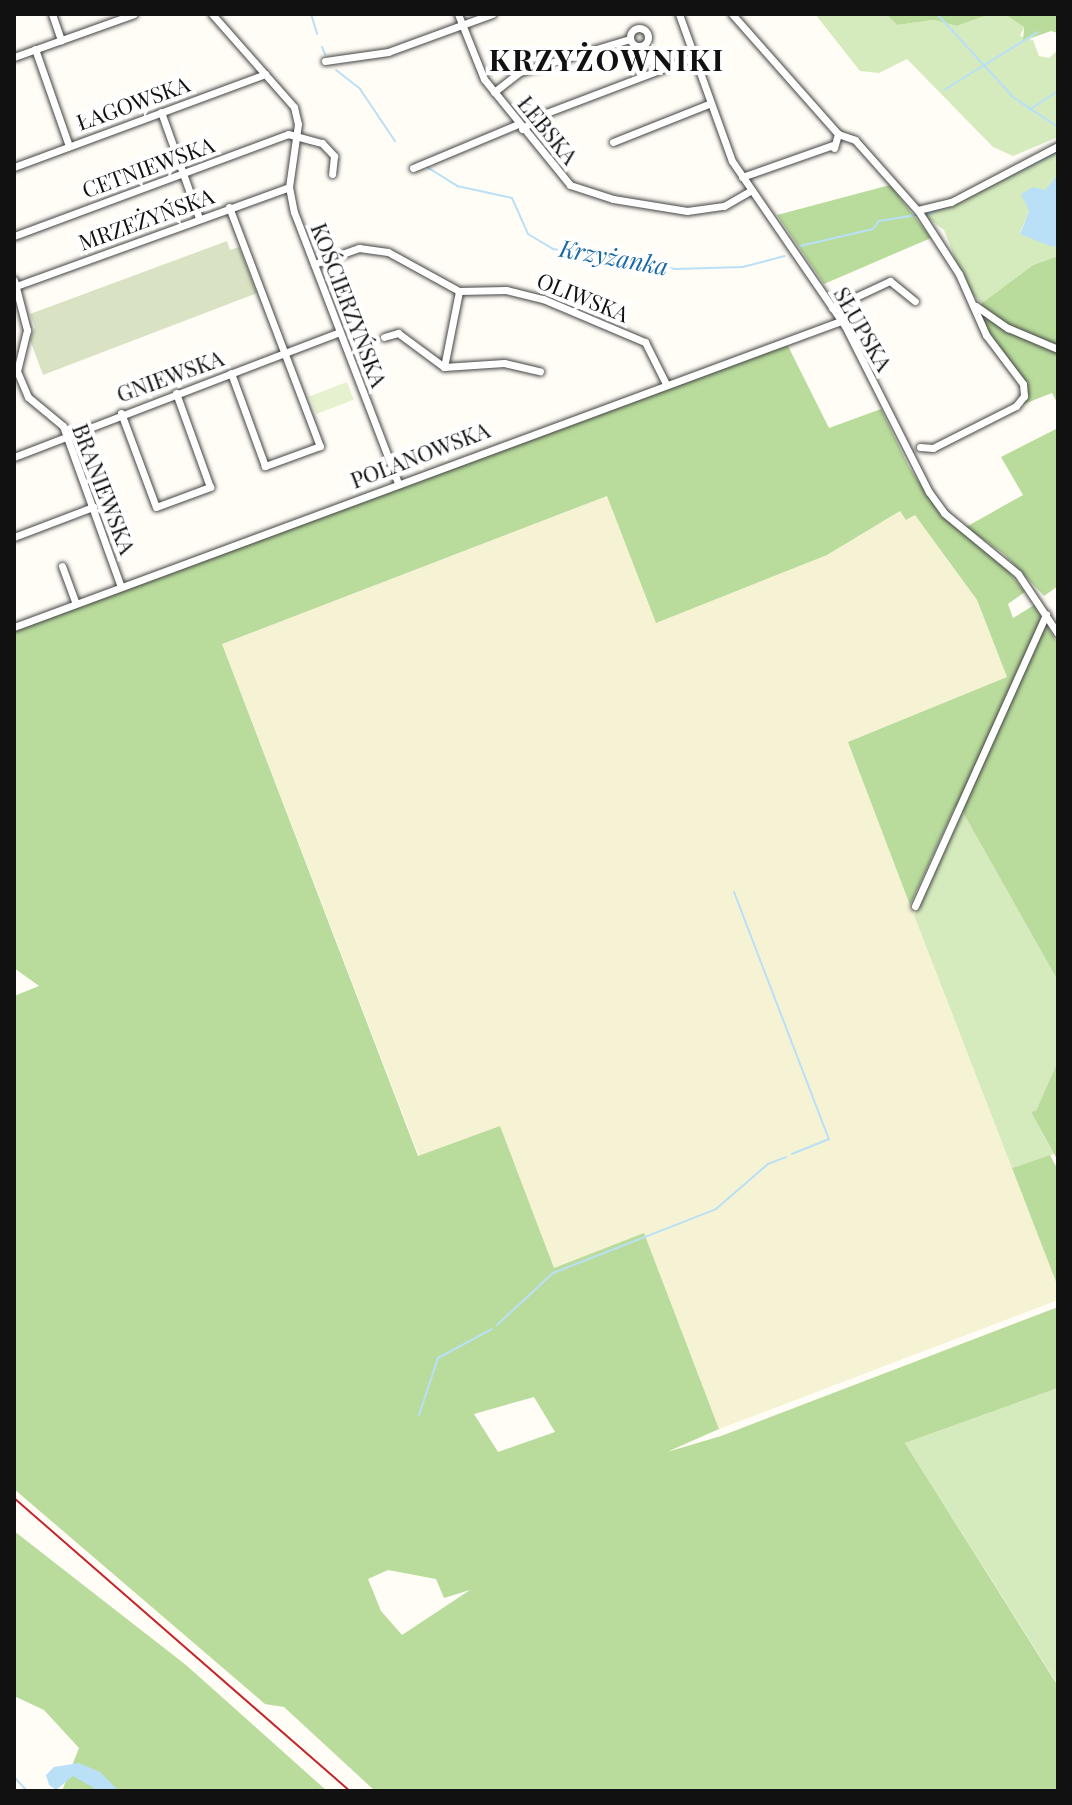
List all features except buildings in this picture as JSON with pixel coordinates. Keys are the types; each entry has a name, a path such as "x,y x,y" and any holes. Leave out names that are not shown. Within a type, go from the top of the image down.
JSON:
{"street":[{"path":"52,14 61,40"},
{"path":"14,57 134,14"},
{"name":"KOŚCIERZYŃSKA","path":"212,14 294,107 295,137 289,187 314,264 398,483"},
{"name":"ŁEBSKA","path":"458,14 494,92 559,175 585,193 687,211 724,206 752,190"},
{"path":"325,61 381,54 492,14"},
{"name":"SŁUPSKA","path":"679,14 742,177 841,321 929,492 951,519 1011,567 1058,634"},
{"path":"732,14 835,142"},
{"path":"494,92 520,72 630,39"},
{"path":"35,49 69,146"},
{"path":"413,168 694,57"},
{"name":"ŁAGOWSKA","path":"14,167 265,74"},
{"path":"613,142 711,103"},
{"path":"161,112 199,218"},
{"name":"CETNIEWSKA","path":"14,236 288,134 295,137"},
{"path":"295,137 322,143 334,156 332,174"},
{"path":"742,177 835,142 863,147 918,210 974,304 992,345 1022,379 1024,396 1012,408 933,448 920,447"},
{"path":"918,210 951,202 1058,146"},
{"name":"MRZEŻYŃSKA","path":"15,283 289,187"},
{"path":"229,207 320,446 265,466 231,373"},
{"name":"OLIWSKA","path":"314,264 359,248 388,252 459,291 521,292 620,330 649,346 666,384"},
{"path":"832,308 890,281 915,301"},
{"name":"BRANIEWSKA","path":"15,283 27,330 16,372 28,397 67,434 121,587"},
{"path":"444,367 459,291"},
{"path":"974,304 1008,328 1058,349"},
{"name":"POLANOWSKA","path":"14,627 841,321"},
{"name":"GNIEWSKA","path":"14,457 121,413 340,332"},
{"path":"384,337 398,333 444,367 504,363 540,371"},
{"path":"121,413 156,507 210,487 176,393"},
{"path":"14,537 93,507"},
{"path":"62,566 76,604"},
{"path":"915,906 1046,614"}],"shaded area":[{"path":"607,496 827,555 900,511 915,515 977,600 1007,677 849,742 1058,1287 1058,1300 719,1429 644,1234 554,1268 500,1127 419,1156 222,644"}],"green space":[{"path":"815,14 886,14 897,25 934,20 957,26 990,14 1013,16 1024,27 1020,36 1033,40 1039,56 1049,58 1058,50 1058,137 1013,156 993,147 907,59 879,73 860,71"},
{"path":"886,14 990,14 957,26 934,20 897,25"},
{"path":"1005,14 1058,14 1058,33 1051,31 1023,41 1024,27"},
{"path":"1058,148 1058,174 1029,211 1020,233 1058,245 1058,256 1033,265 982,303 967,289 944,230 925,216"},
{"path":"890,185 931,238 824,284 777,215"},
{"path":"227,241 230,250 239,247 257,293 43,375 30,340 35,327 30,314"},
{"path":"1058,256 1058,404 1052,393 1024,404 1022,378 978,316 982,303 1033,265"},
{"path":"786,342 829,428 881,409 909,467 940,514 1006,568 1025,592 1008,604 1013,618 1034,605 1058,644 1058,981 961,809 955,807 910,905 848,742 1007,677 977,600 915,515 906,520 900,511 827,555 656,623 607,496 222,644 418,1156 500,1126 554,1268 644,1233 719,1429 667,1452 721,1436 1058,1307 1058,1388 905,1443 1058,1686 1058,1791 375,1791 284,1707 265,1704 14,1489 14,996 39,986 14,968 14,630","holes":["534,1397 555,1432 498,1452 474,1414","388,1570 436,1579 444,1598 470,1590 402,1635 381,1611 368,1579"]},
{"path":"347,382 354,400 316,414 310,396"},
{"path":"1058,428 1058,586 1044,596 1004,554 966,527 1023,495 1001,457"},
{"path":"961,809 1058,981 1058,1061 1036,1112 1031,1112 1054,1154 1012,1168 914,915"},
{"path":"1058,1061 1058,1161 1031,1112 1036,1111"},
{"path":"1050,1155 1058,1170 1058,1287 1012,1168"},
{"path":"1058,1388 1058,1685 905,1443"},
{"path":"14,1531 186,1665 327,1791 62,1791 79,1748 44,1710 14,1696"}],"water":[{"path":"1058,174 1058,245 1053,247 1020,234 1029,211 1021,194 1033,187 1045,190"},
{"path":"79,1763 100,1772 119,1791 99,1791 73,1776 56,1790 49,1785 46,1775 54,1767"}],"waterway":[{"name":"Krzyżanka","path":"311,14 317,34"},
{"path":"937,14 1014,98 1058,127"},
{"path":"944,90 1038,32"},
{"name":"Krzyżanka","path":"322,47 325,54"},
{"name":"Krzyżanka","path":"336,70 360,89 395,141"},
{"path":"1029,110 1058,91"},
{"name":"Krzyżanka","path":"925,216 1058,152"},
{"name":"Krzyżanka","path":"427,167 457,186 512,198 528,234 553,249 675,269 743,267 785,256"},
{"name":"Krzyżanka","path":"800,246 873,229 879,221 917,215"},
{"path":"734,892 829,1139 792,1154"},
{"path":"497,1325 553,1273 716,1209 768,1164 786,1157"},
{"path":"419,1415 438,1358 492,1329"},
{"path":"14,1777 27,1791"}],"railway":[{"path":"14,1498 350,1791"}],"district":[{"name":"KRZYŻOWNIKI","path":"607,59"}]}
